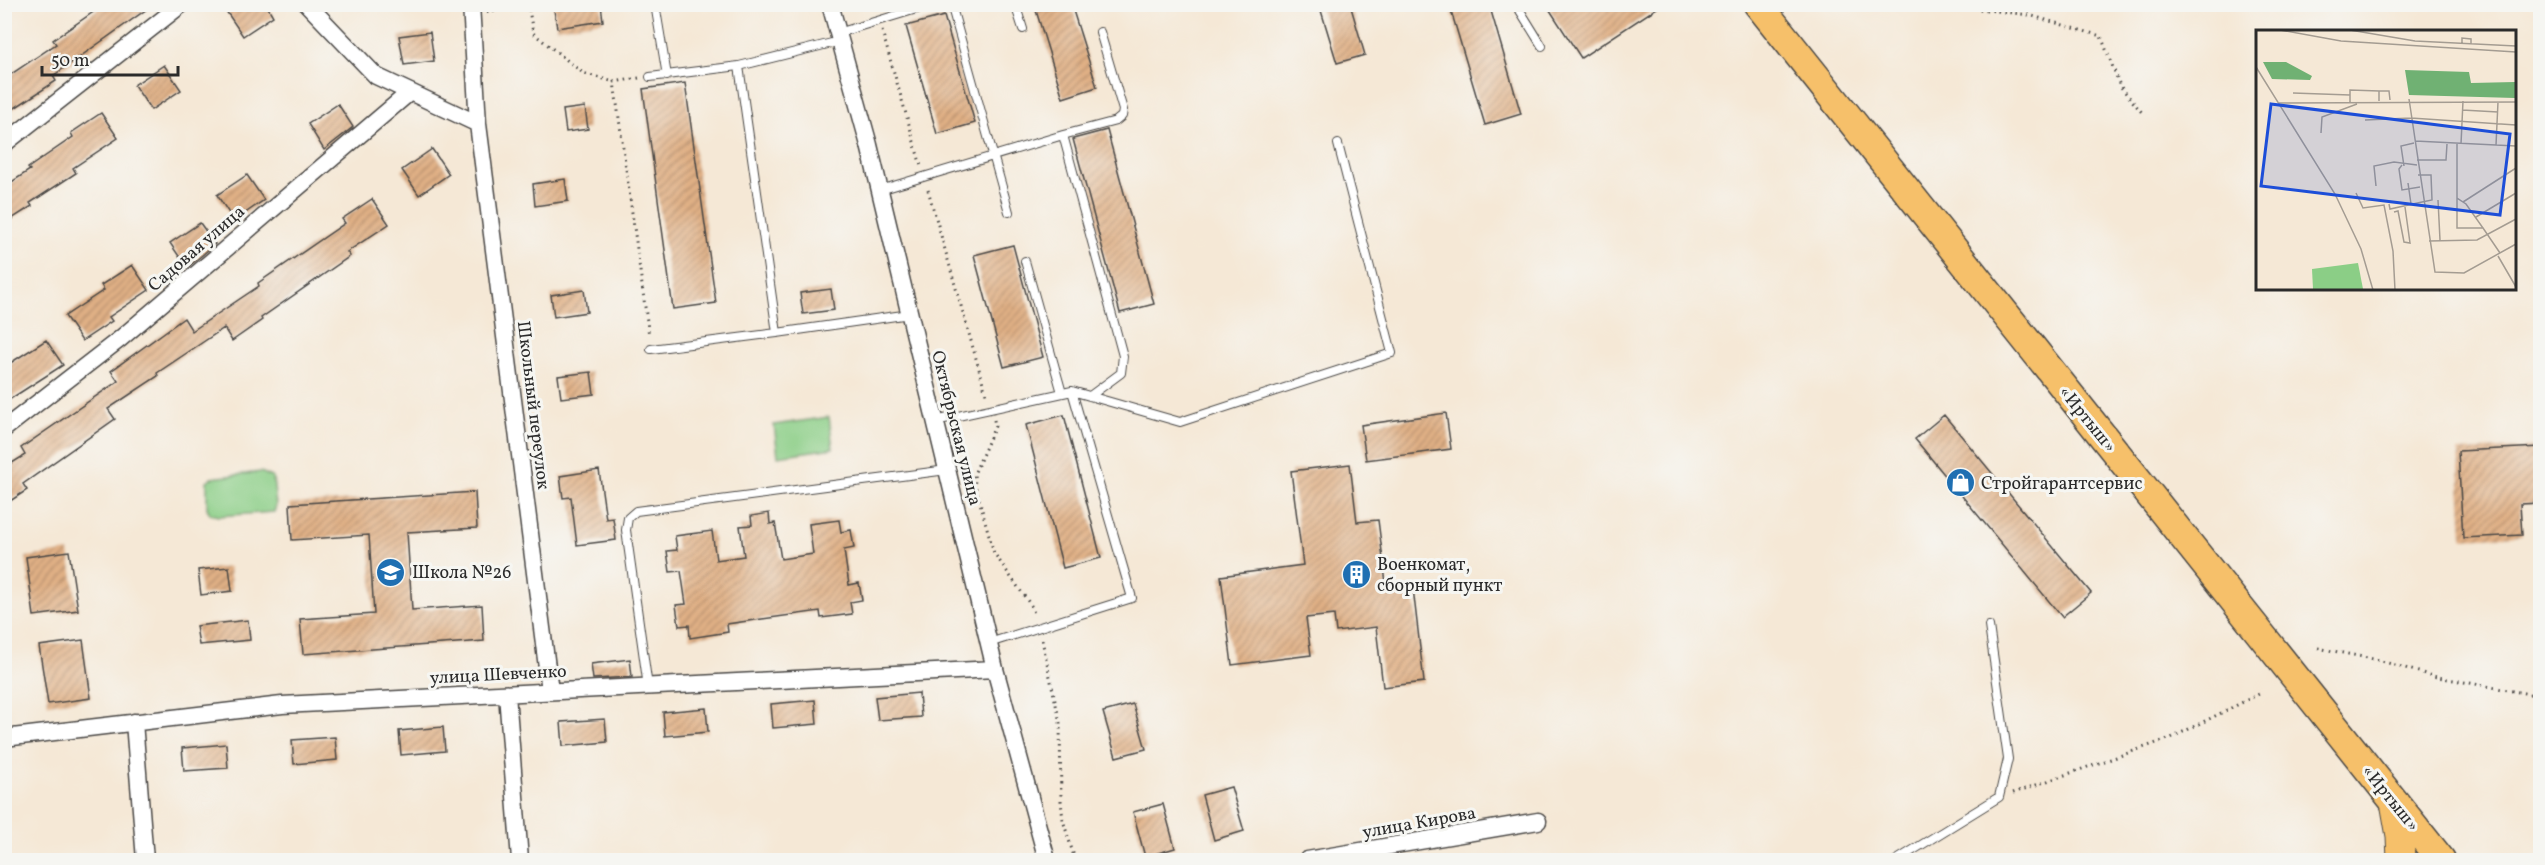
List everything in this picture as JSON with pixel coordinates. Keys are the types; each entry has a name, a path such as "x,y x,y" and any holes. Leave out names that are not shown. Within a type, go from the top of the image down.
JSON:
{"highway":[{"name":"«Иртыш»","path":"1758,4 2441,861"}],"main road":[{"path":"2394,802 2400,836 2401,861"}],"street":[{"path":"4,144 182,4"},
{"path":"307,4 376,76 478,124"},
{"name":"Октябрьская улица","path":"830,4 880,190 995,669 1047,861"},
{"name":"Школьный переулок","path":"472,9 478,124 550,691"},
{"name":"Садовая улица","path":"4,429 120,339 410,92"},
{"name":"улица Шевченко","path":"4,738 282,705 995,669"},
{"path":"507,694 520,861"},
{"path":"134,722 145,861"},
{"name":"улица Кирова","path":"1307,861 1538,821"}],"lane":[{"path":"655,4 667,76"},
{"path":"650,77 740,66 839,37 879,21 933,4"},
{"path":"951,4 1009,212"},
{"path":"1015,4 1023,29"},
{"path":"1516,4 1542,46"},
{"path":"880,190 1116,121 1122,116 1123,110 1100,32"},
{"path":"740,66 777,333"},
{"path":"1063,135 1122,356 1121,373 1090,396"},
{"path":"936,421 1072,391 1180,422 1392,353 1338,144"},
{"path":"1025,261 1062,393"},
{"path":"651,349 910,314"},
{"path":"989,642 1132,598 1072,391"},
{"path":"648,687 626,530 628,518 636,511 947,470"},
{"path":"1897,861 1999,797 2008,759 1989,626"}],"path":[{"path":"472,9 510,8 513,4"},
{"path":"528,4 532,33 583,73 614,82 650,77"},
{"path":"1938,4 2029,15 2101,36 2120,86 2144,115"},
{"path":"879,21 995,426 974,474 975,485 994,553 1032,607 1039,627 1058,707 1063,820 1075,861"},
{"path":"614,82 651,349"},
{"path":"2318,648 2378,660 2432,676 2541,696"},
{"path":"1999,797 2171,738 2261,693"}],"green space":[{"path":"829,417 833,448 778,456 774,425"},
{"path":"261,472 273,478 276,506 274,512 219,516 210,514 207,508 207,481 211,478"}],"building":[{"path":"105,4 154,4 53,76 56,81 4,115 4,79 56,44 53,40"},
{"path":"236,4 266,4 273,16 243,36 226,11"},
{"path":"553,4 601,4 603,21 557,28"},
{"path":"1034,4 1071,4 1097,87 1063,98"},
{"path":"1319,4 1350,4 1365,55 1337,63"},
{"path":"1449,4 1489,4 1521,114 1485,125"},
{"path":"1546,4 1663,4 1581,58"},
{"path":"944,16 975,123 937,134 906,26"},
{"path":"430,32 434,61 404,65 399,36"},
{"path":"164,65 181,90 151,110 134,85"},
{"path":"685,83 716,303 673,309 643,89"},
{"path":"338,104 353,127 324,150 308,124"},
{"path":"585,107 588,129 566,132 563,110"},
{"path":"101,113 118,138 73,168 76,173 30,203 32,206 4,224 4,187 73,137 71,133"},
{"path":"1107,130 1154,304 1120,313 1073,139"},
{"path":"432,149 449,174 419,195 402,170"},
{"path":"247,175 264,200 234,221 217,195"},
{"path":"565,179 568,201 535,206 533,184"},
{"path":"372,199 389,224 347,252 350,256 232,341 224,328 157,373 158,376 108,409 115,419 23,484 27,490 4,505 4,468 25,455 21,448 118,381 111,371 184,318 192,331 259,286 258,283 345,223 342,219"},
{"path":"200,223 215,244 187,268 170,243"},
{"path":"1013,245 1043,357 1004,367 974,255"},
{"path":"132,265 149,290 109,317 112,321 82,341 65,316 104,290 101,285"},
{"path":"831,289 834,310 803,314 800,293"},
{"path":"584,290 587,312 554,317 551,295"},
{"path":"46,340 63,365 4,403 4,367"},
{"path":"591,372 594,394 561,398 558,376"},
{"path":"1446,413 1451,449 1366,460 1361,425"},
{"path":"1064,415 1101,558 1063,568 1026,425"},
{"path":"1944,415 2091,593 2062,617 1915,439"},
{"path":"2541,447 2541,503 2520,504 2522,535 2463,538 2458,451"},
{"name":"Военкомат, сборный пункт","path":"1350,464 1357,522 1378,520 1387,591 1413,588 1424,682 1383,687 1376,627 1336,632 1334,615 1306,618 1311,655 1232,665 1221,576 1303,565 1291,471"},
{"path":"599,470 606,519 613,518 616,540 577,545 571,497 563,498 560,476"},
{"name":"Школа №26","path":"475,492 477,528 407,532 412,610 482,605 484,641 303,654 300,619 374,614 369,535 292,540 290,504"},
{"path":"769,513 770,524 775,523 781,559 813,554 809,524 839,520 841,532 851,530 854,548 844,550 849,585 859,583 862,600 850,602 852,614 821,618 820,611 727,624 728,632 690,638 689,625 679,626 676,605 686,604 681,571 670,572 667,551 677,550 675,536 712,531 716,560 744,556 740,526 752,525 751,516"},
{"path":"69,551 78,610 34,616 26,557"},
{"path":"229,567 232,591 201,595 198,570"},
{"path":"248,620 250,640 199,645 196,626"},
{"path":"83,640 91,698 48,704 39,646"},
{"path":"630,659 632,677 593,679 591,664"},
{"path":"919,693 921,717 878,720 875,697"},
{"path":"815,700 817,724 773,728 771,704"},
{"path":"1133,704 1146,749 1116,757 1103,712"},
{"path":"706,708 708,732 665,736 663,712"},
{"path":"605,719 607,742 563,746 561,722"},
{"path":"443,727 445,751 401,755 399,731"},
{"path":"335,737 337,760 294,764 292,740"},
{"path":"226,744 228,768 184,771 182,748"},
{"path":"1231,787 1244,831 1214,840 1202,795"},
{"path":"1163,804 1175,848 1145,857 1133,812"}],"place":[{"name":"Стройгарантсервис","path":"1960,483"},
{"name":"Школа №26","path":"391,572"},
{"name":"Военкомат, сборный пункт","path":"1356,574"}]}
